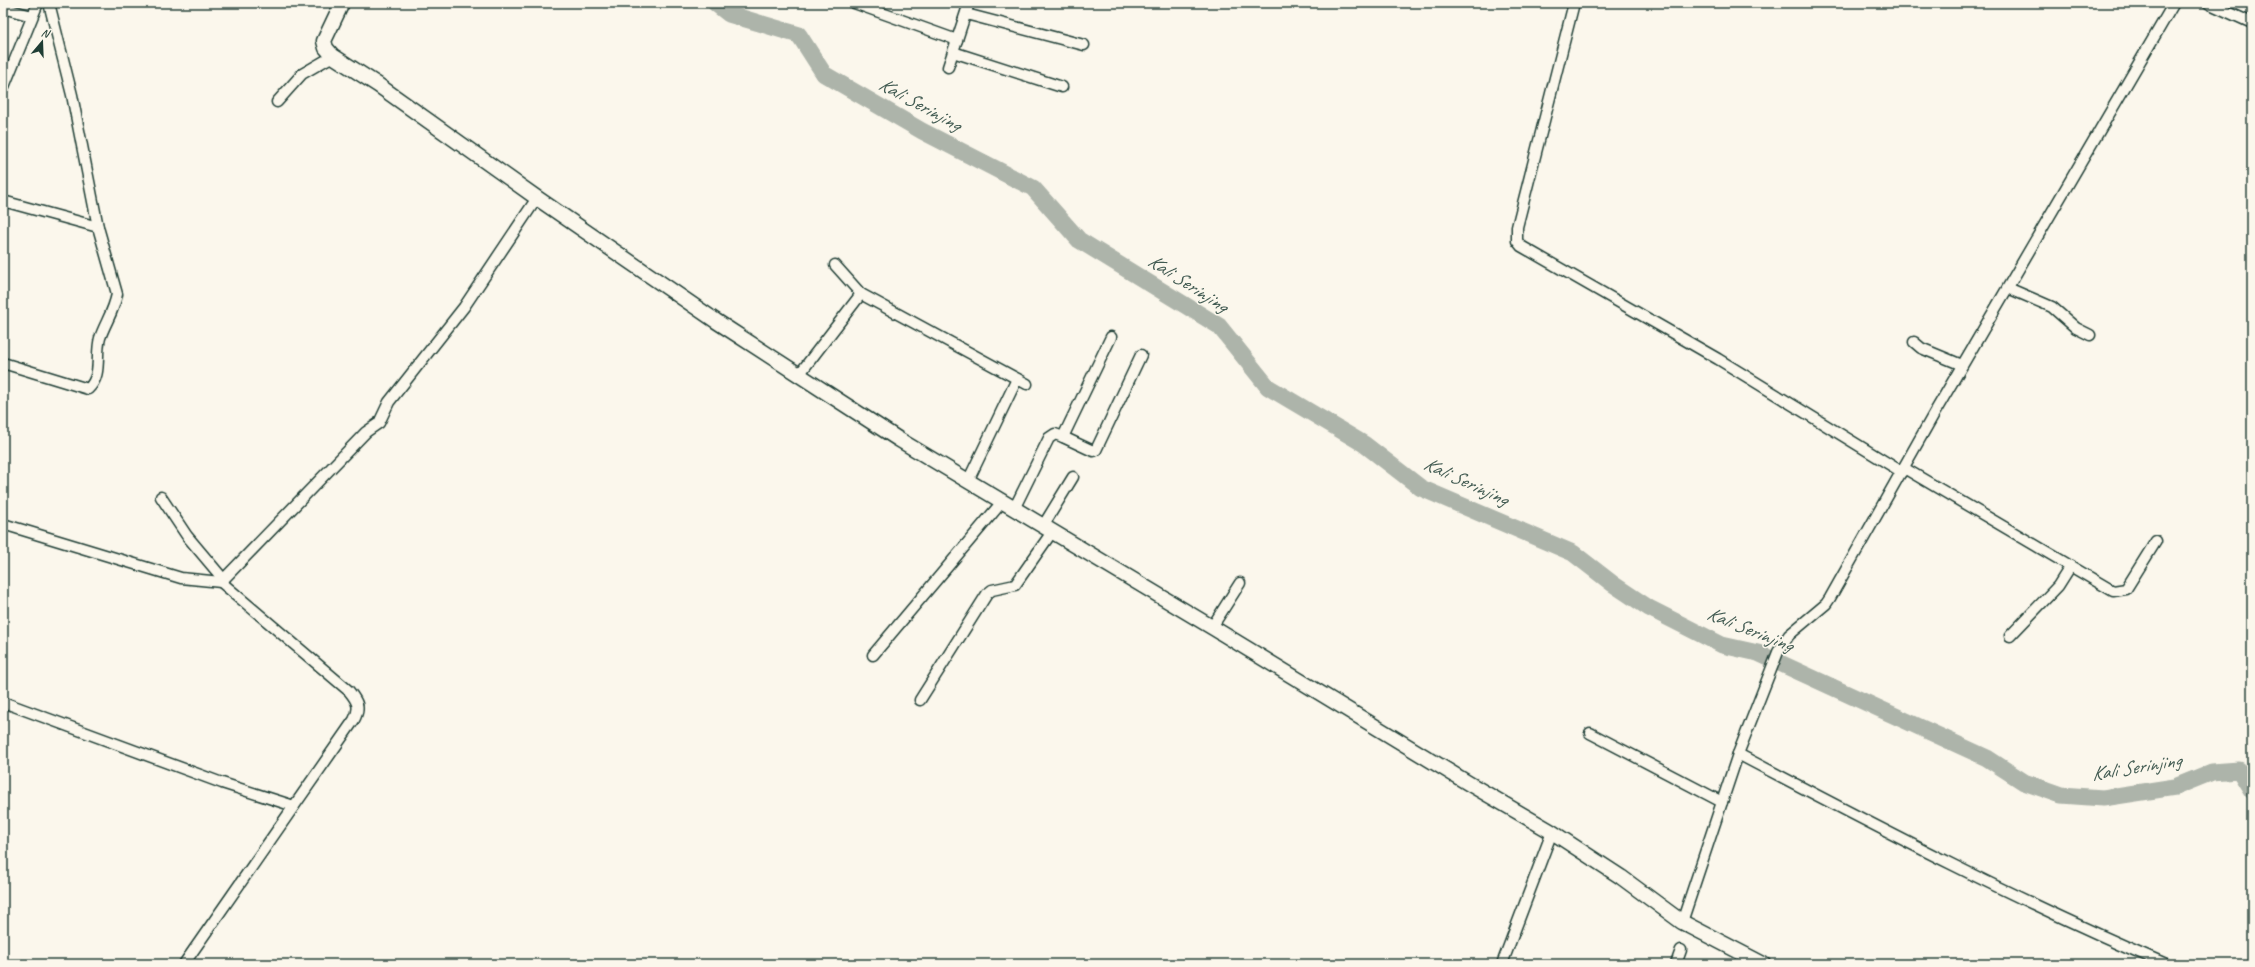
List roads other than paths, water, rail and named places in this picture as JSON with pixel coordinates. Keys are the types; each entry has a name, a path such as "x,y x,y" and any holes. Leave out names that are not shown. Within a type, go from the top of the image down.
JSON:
{"street":[{"path":"3,89 38,3"},
{"path":"3,363 88,389 91,387 99,364 100,338 115,305 117,294 98,227 72,95 49,3"},
{"path":"342,3 324,41 326,48 334,56 378,85 537,198 798,376 898,440 1552,832 1621,877 1682,922 1763,964"},
{"path":"854,3 958,40"},
{"path":"948,66 958,40 969,3"},
{"path":"1574,3 1517,227 1517,241 1521,246 1711,355 1903,470 2109,590 2121,591 2126,589 2156,541"},
{"path":"1682,922 1738,754 1778,652 1789,635 1826,604 1830,598 1962,365 2174,3"},
{"path":"2208,3 2252,23"},
{"path":"3,8 32,16"},
{"path":"966,14 1084,45"},
{"path":"953,52 1062,87"},
{"path":"277,102 302,74 334,56"},
{"path":"222,581 366,432 379,423 389,402 464,308 537,198"},
{"path":"3,201 98,227"},
{"path":"835,265 861,294 1027,384"},
{"path":"2008,288 2052,307 2076,328 2090,336"},
{"path":"798,376 861,294"},
{"path":"1063,437 1111,337"},
{"path":"1914,342 1921,348 1962,365"},
{"path":"1014,509 1049,438 1055,434 1093,451 1096,450 1140,355"},
{"path":"968,481 1017,379"},
{"path":"920,700 987,594 992,590 1015,584 1048,529 1073,478"},
{"path":"161,497 187,536 222,581 340,683 358,702 354,720 184,964"},
{"path":"873,656 1002,502"},
{"path":"3,524 181,578 222,581"},
{"path":"2010,636 2058,586 2070,567"},
{"path":"1212,627 1240,583"},
{"path":"3,702 222,783 294,806"},
{"path":"1590,733 1722,802"},
{"path":"1738,754 1896,837 2082,928 2166,964"},
{"path":"1502,964 1552,832"},
{"path":"1676,964 1681,950"}],"waterway":[{"name":"Kali Serinjing","path":"715,3 729,14 799,35 824,74 922,131 1033,188 1079,240 1219,326 1268,387 1364,444 1421,488 1573,553 1613,584 1649,608 1722,645 1758,653 1987,758 2024,782 2061,795 2103,798 2175,787 2212,772 2239,770 2252,791"}]}
